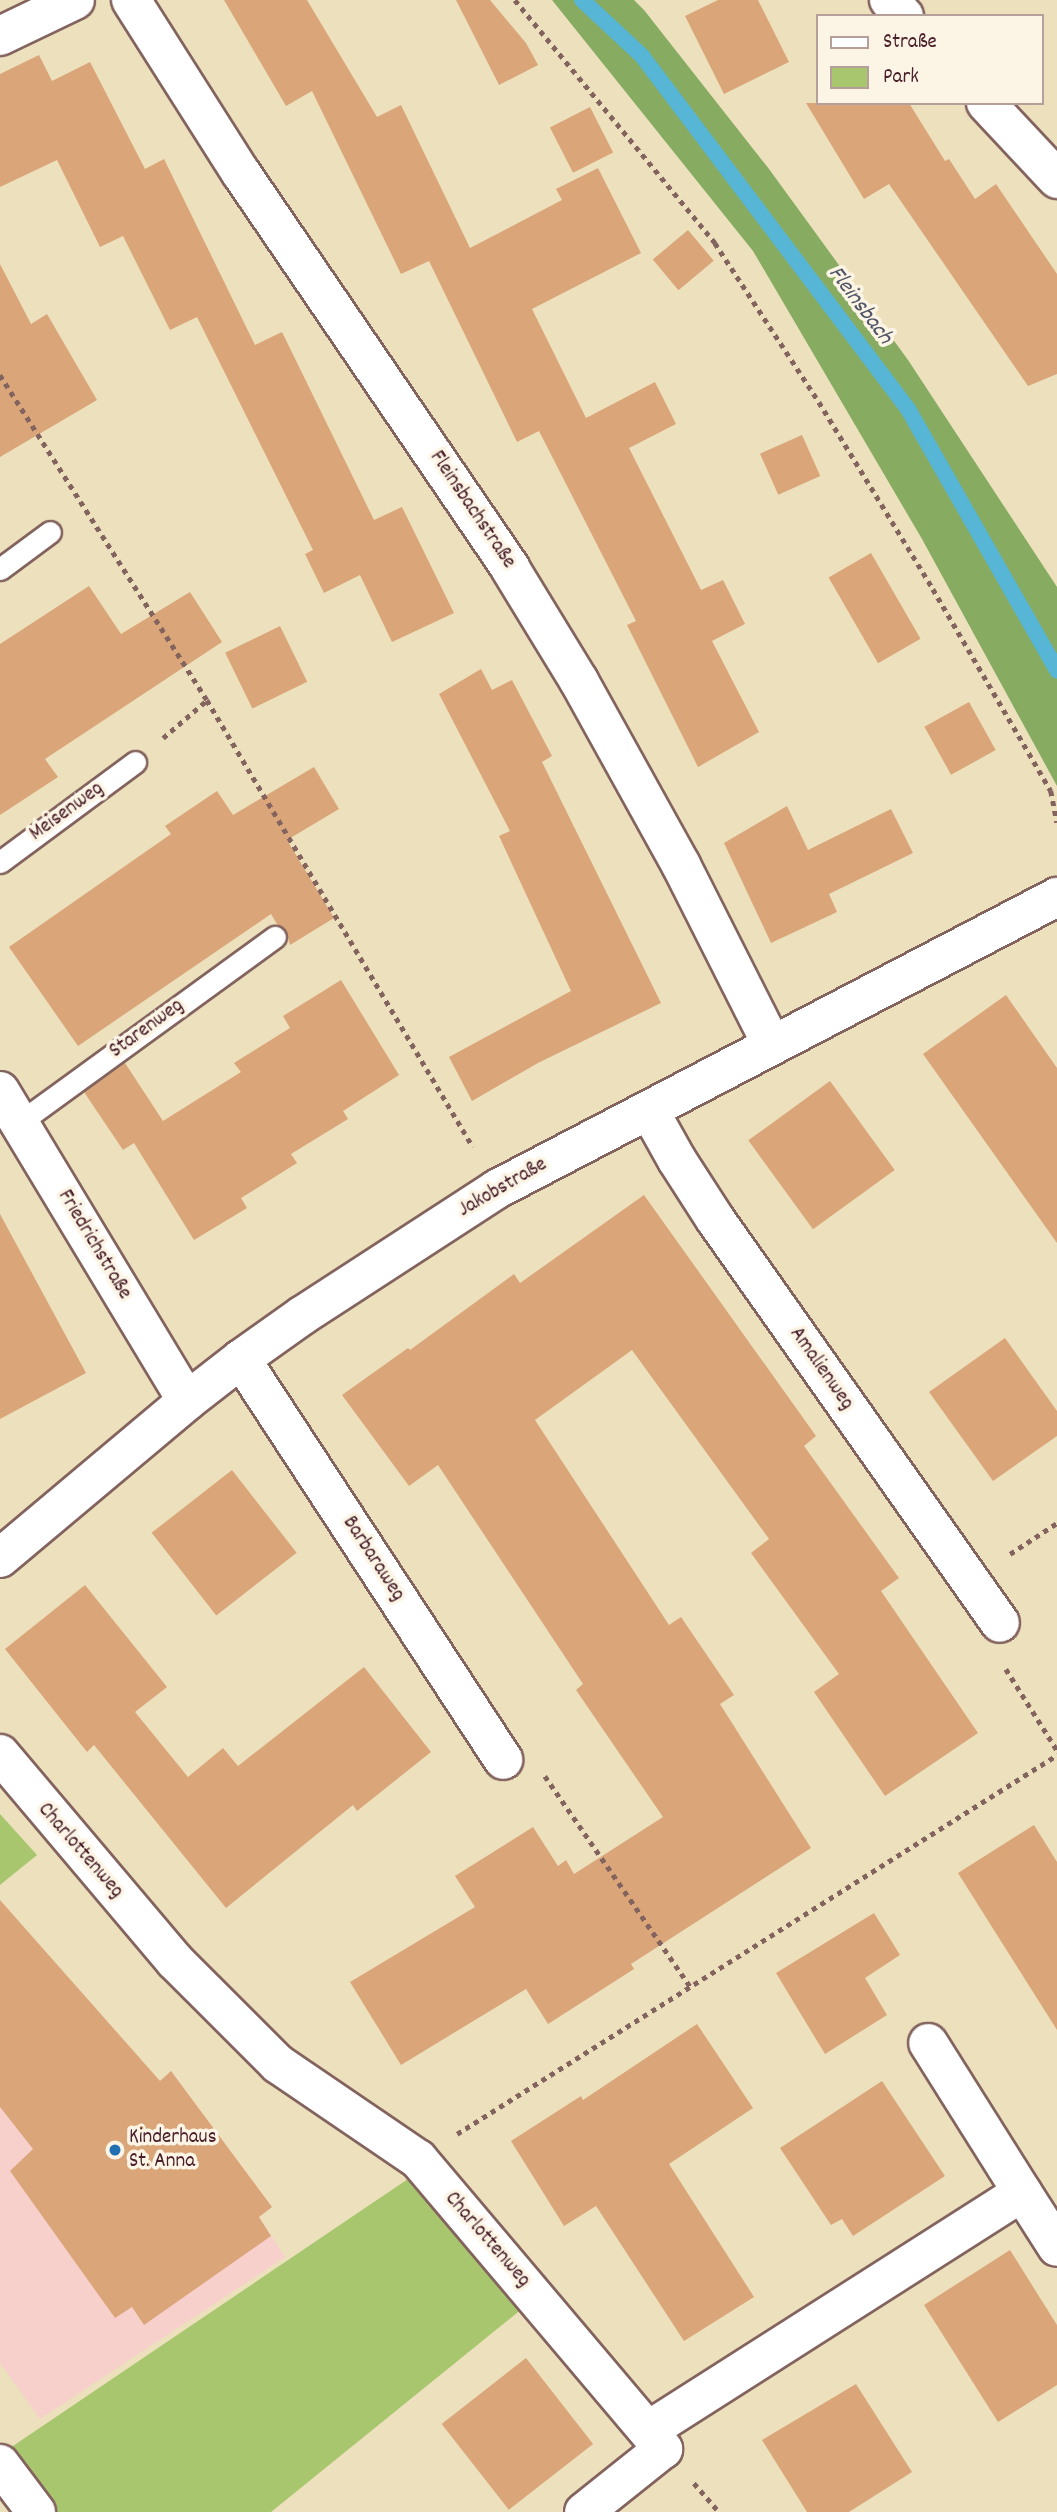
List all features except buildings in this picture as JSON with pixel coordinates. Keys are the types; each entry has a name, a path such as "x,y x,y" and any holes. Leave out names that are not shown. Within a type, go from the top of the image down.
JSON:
{"street":[{"path":"0,36 75,0"},
{"name":"Fleinsbachstraße","path":"131,0 234,162 510,568 579,681 681,865 772,1045"},
{"path":"889,0 902,14"},
{"path":"988,105 1057,179"},
{"name":"Jakobstraße","path":"0,1558 241,1359 303,1315 497,1189 1057,897"},
{"name":"Friedrichstraße","path":"10,1106 187,1401"},
{"name":"Amalienweg","path":"649,1110 715,1219 1000,1623"},
{"name":"Barbaraweg","path":"241,1359 503,1760"},
{"name":"Charlottenweg","path":"0,1754 182,1969 278,2064 418,2159 649,2430"},
{"path":"928,2043 1057,2247"},
{"path":"584,2512 663,2449 649,2430 1022,2192"},
{"path":"0,2464 36,2512"}],"lane":[{"path":"0,569 50,532"},
{"name":"Meisenweg","path":"0,862 135,762"},
{"name":"Starenweg","path":"10,1106 275,937"}],"path":[{"path":"516,0 715,243 820,402 1051,791 1057,822"},
{"path":"0,375 208,700 497,1189"},
{"path":"135,762 208,700"},
{"path":"971,1579 1057,1523"},
{"path":"418,2159 1057,1753 1006,1671 1000,1623"},
{"path":"503,1760 548,1778 691,1988"}],"shaded area":[{"name":"Kinderhaus St. Anna","path":"0,1901 130,2047 120,2059 148,2092 171,2071 272,2207 259,2217 285,2257 40,2419 0,2363"}],"green space":[{"path":"552,0 634,0 644,10 769,169 908,360 1057,587 1057,786 922,539 753,251"},
{"path":"0,1814 37,1855 0,1885"},
{"path":"408,2179 523,2308 271,2512 54,2512 10,2448"}],"waterway":[{"name":"Fleinsbach","path":"582,0 642,56 908,409 1057,670"}],"place":[{"name":"Kinderhaus St. Anna","path":"115,2150"}]}
